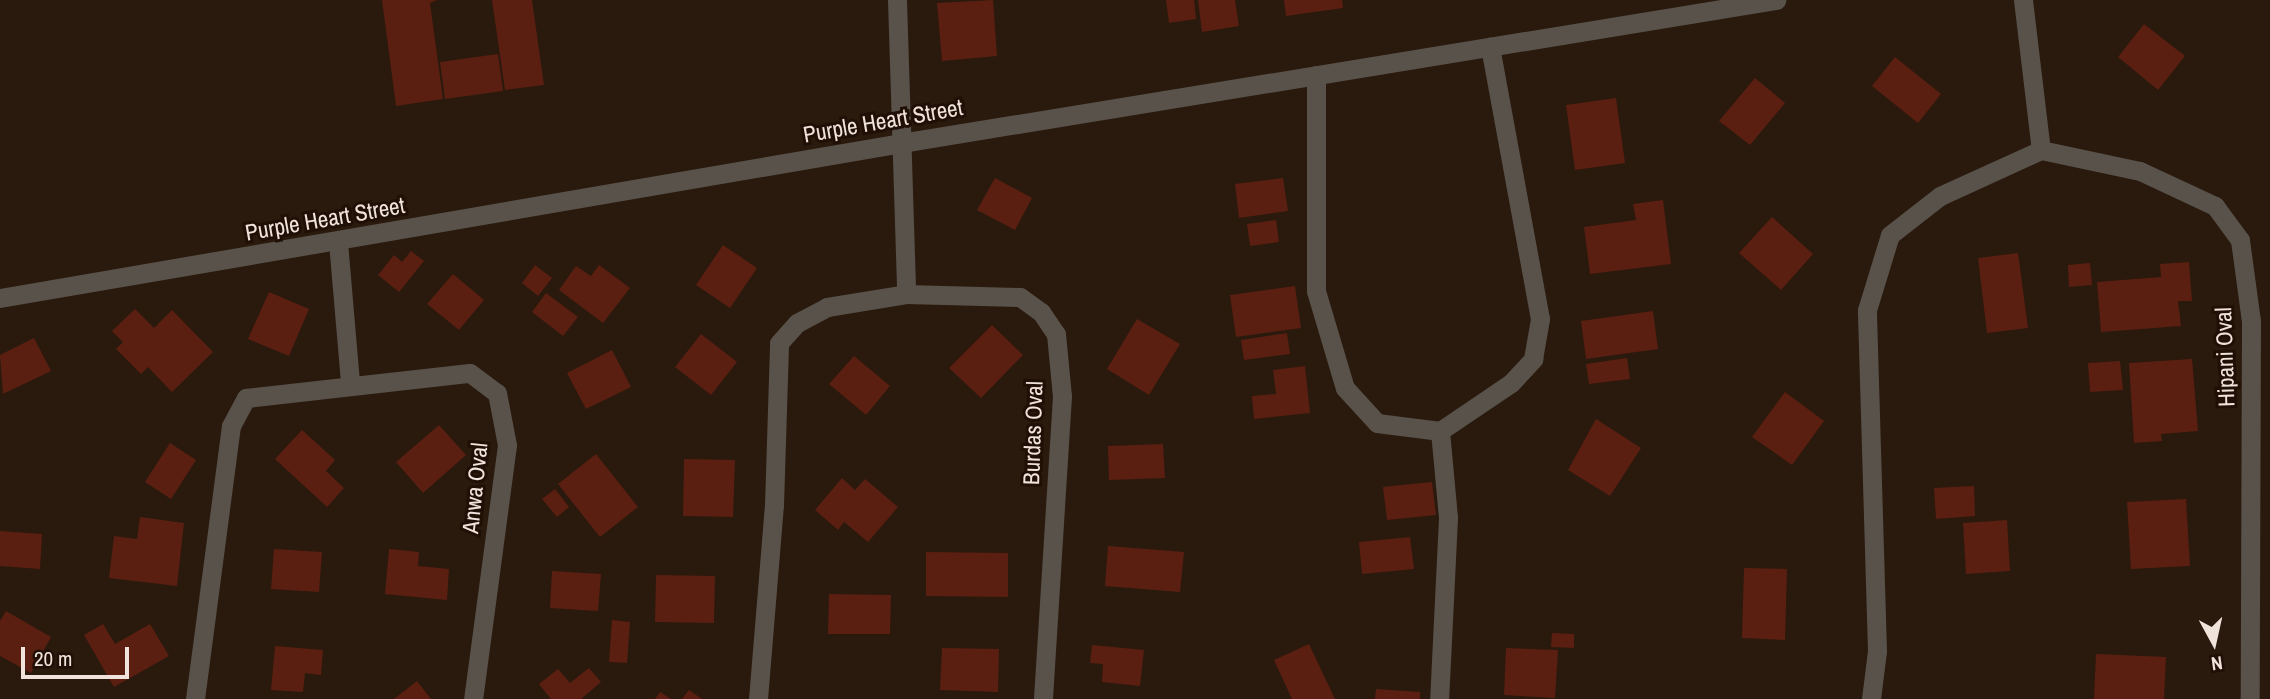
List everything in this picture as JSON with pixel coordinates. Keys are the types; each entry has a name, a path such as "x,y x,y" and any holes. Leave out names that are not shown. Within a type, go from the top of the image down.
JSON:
{"street":[{"path":"897,0 906,294"},
{"name":"Purple Heart Street","path":"0,298 338,242 901,143 1490,47 1737,3 1776,0"},
{"path":"1871,699 1877,651 1867,310 1890,235 1940,196 2041,150 2023,0"},
{"path":"1316,75 1316,291 1345,388 1377,423 1440,430 1511,383 1533,359 1540,319 1490,47"},
{"name":"Hipani Oval","path":"2041,150 2140,171 2215,206 2240,240 2251,321 2250,699"},
{"path":"338,242 350,383"},
{"name":"Burdas Oval","path":"758,699 774,505 779,343 797,323 827,307 906,294 1020,297 1041,312 1056,334 1062,396 1043,699"},
{"name":"Anwa Oval","path":"195,699 231,426 246,398 350,383 470,373 496,393 507,445 473,699"},
{"path":"1439,699 1448,518 1440,430"}],"building":[{"path":"382,0 437,0 430,3 443,99 396,106"},
{"path":"492,0 532,0 544,85 505,90"},
{"path":"993,0 997,56 942,61 937,3"},
{"path":"1166,0 1194,0 1196,19 1169,23"},
{"path":"1198,0 1235,0 1239,26 1202,32"},
{"path":"1284,0 1342,0 1343,8 1286,16"},
{"path":"2144,24 2185,56 2158,90 2118,57"},
{"path":"498,54 503,91 445,99 440,62"},
{"path":"1895,57 1941,94 1918,123 1872,86"},
{"path":"1755,78 1785,103 1750,145 1719,121"},
{"path":"1616,98 1625,163 1575,170 1566,105"},
{"path":"995,178 1032,198 1015,230 977,210"},
{"path":"1283,178 1288,211 1239,218 1235,184"},
{"path":"1663,200 1671,264 1590,274 1584,227 1636,220 1633,204"},
{"path":"1772,217 1813,254 1781,290 1739,253"},
{"path":"1276,220 1279,242 1250,246 1247,224"},
{"path":"723,245 757,268 730,308 696,285"},
{"path":"411,251 424,261 399,292 378,275 394,255 402,262"},
{"path":"2018,253 2028,328 1987,333 1978,258"},
{"path":"2189,262 2192,301 2178,301 2181,326 2101,332 2097,282 2161,277 2160,264"},
{"path":"2090,263 2092,285 2069,287 2068,265"},
{"path":"535,265 552,278 538,296 522,283"},
{"path":"599,265 630,288 603,323 559,290 576,266 591,276"},
{"path":"453,274 484,300 459,330 427,304"},
{"path":"1295,286 1301,328 1236,337 1230,295"},
{"path":"269,292 309,309 289,356 248,339"},
{"path":"546,293 578,317 563,336 532,312"},
{"path":"135,309 154,328 172,310 213,352 172,392 148,367 141,374 116,349 123,342 112,331"},
{"path":"1653,311 1658,349 1586,359 1581,321"},
{"path":"1137,319 1180,344 1149,395 1107,369"},
{"path":"992,325 1023,355 981,398 949,368"},
{"path":"1287,333 1290,354 1244,360 1241,340"},
{"path":"701,334 737,362 711,395 675,367"},
{"path":"34,338 51,371 3,394 0,355"},
{"path":"612,350 631,387 586,409 567,373"},
{"path":"854,356 890,386 866,415 829,384"},
{"path":"1627,358 1630,379 1589,384 1586,364"},
{"path":"2192,359 2198,431 2161,434 2162,441 2134,443 2129,363"},
{"path":"2120,361 2123,390 2090,392 2088,363"},
{"path":"1305,366 1310,413 1254,419 1252,396 1276,394 1273,370"},
{"path":"1785,392 1824,421 1792,465 1752,437"},
{"path":"1596,419 1641,448 1610,496 1568,470"},
{"path":"439,425 466,455 423,493 396,462"},
{"path":"302,430 335,460 326,471 344,488 327,507 275,459"},
{"path":"170,443 196,460 171,499 145,482"},
{"path":"1163,444 1165,478 1109,480 1108,446"},
{"path":"596,454 638,507 600,537 558,484"},
{"path":"684,459 735,460 733,517 683,516"},
{"path":"842,478 855,490 865,479 898,507 868,542 844,522 838,530 815,510"},
{"path":"1432,482 1436,515 1387,520 1383,487"},
{"path":"1974,486 1975,516 1936,519 1934,488"},
{"path":"555,489 569,507 557,517 542,499"},
{"path":"2186,499 2190,566 2131,569 2127,502"},
{"path":"140,517 184,523 177,586 109,578 114,536 137,539"},
{"path":"2007,520 2010,571 1966,574 1963,523"},
{"path":"0,531 42,534 40,569 0,566"},
{"path":"1410,537 1414,569 1362,574 1359,542"},
{"path":"1108,546 1184,552 1180,592 1105,586"},
{"path":"274,549 322,552 319,592 271,589"},
{"path":"389,549 419,552 418,566 449,569 447,600 385,594"},
{"path":"926,552 1008,553 1008,597 926,596"},
{"path":"1744,568 1787,569 1785,640 1742,638"},
{"path":"552,571 601,574 598,611 550,608"},
{"path":"656,575 715,576 714,623 655,622"},
{"path":"829,594 891,595 890,634 828,634"},
{"path":"6,611 51,637 31,673 0,656 0,621"},
{"path":"612,620 630,622 627,663 609,662"},
{"path":"103,624 115,644 150,624 169,656 114,687 84,635"},
{"path":"1552,633 1574,634 1574,648 1551,647"},
{"path":"1309,644 1335,699 1292,699 1274,660"},
{"path":"1092,645 1144,650 1140,686 1102,682 1103,664 1090,663"},
{"path":"275,646 323,650 321,675 305,673 303,692 271,690"},
{"path":"942,648 999,649 998,692 940,690"},
{"path":"1506,648 1558,650 1555,698 1504,695"},
{"path":"2096,654 2166,657 2164,699 2094,699"},
{"path":"589,668 601,682 581,699 551,699 539,684 558,669 570,683"},
{"path":"417,681 431,699 394,699"},
{"path":"1376,689 1420,692 1420,699 1375,699"},
{"path":"689,690 702,699 682,699"},
{"path":"660,692 671,699 655,699"}]}
